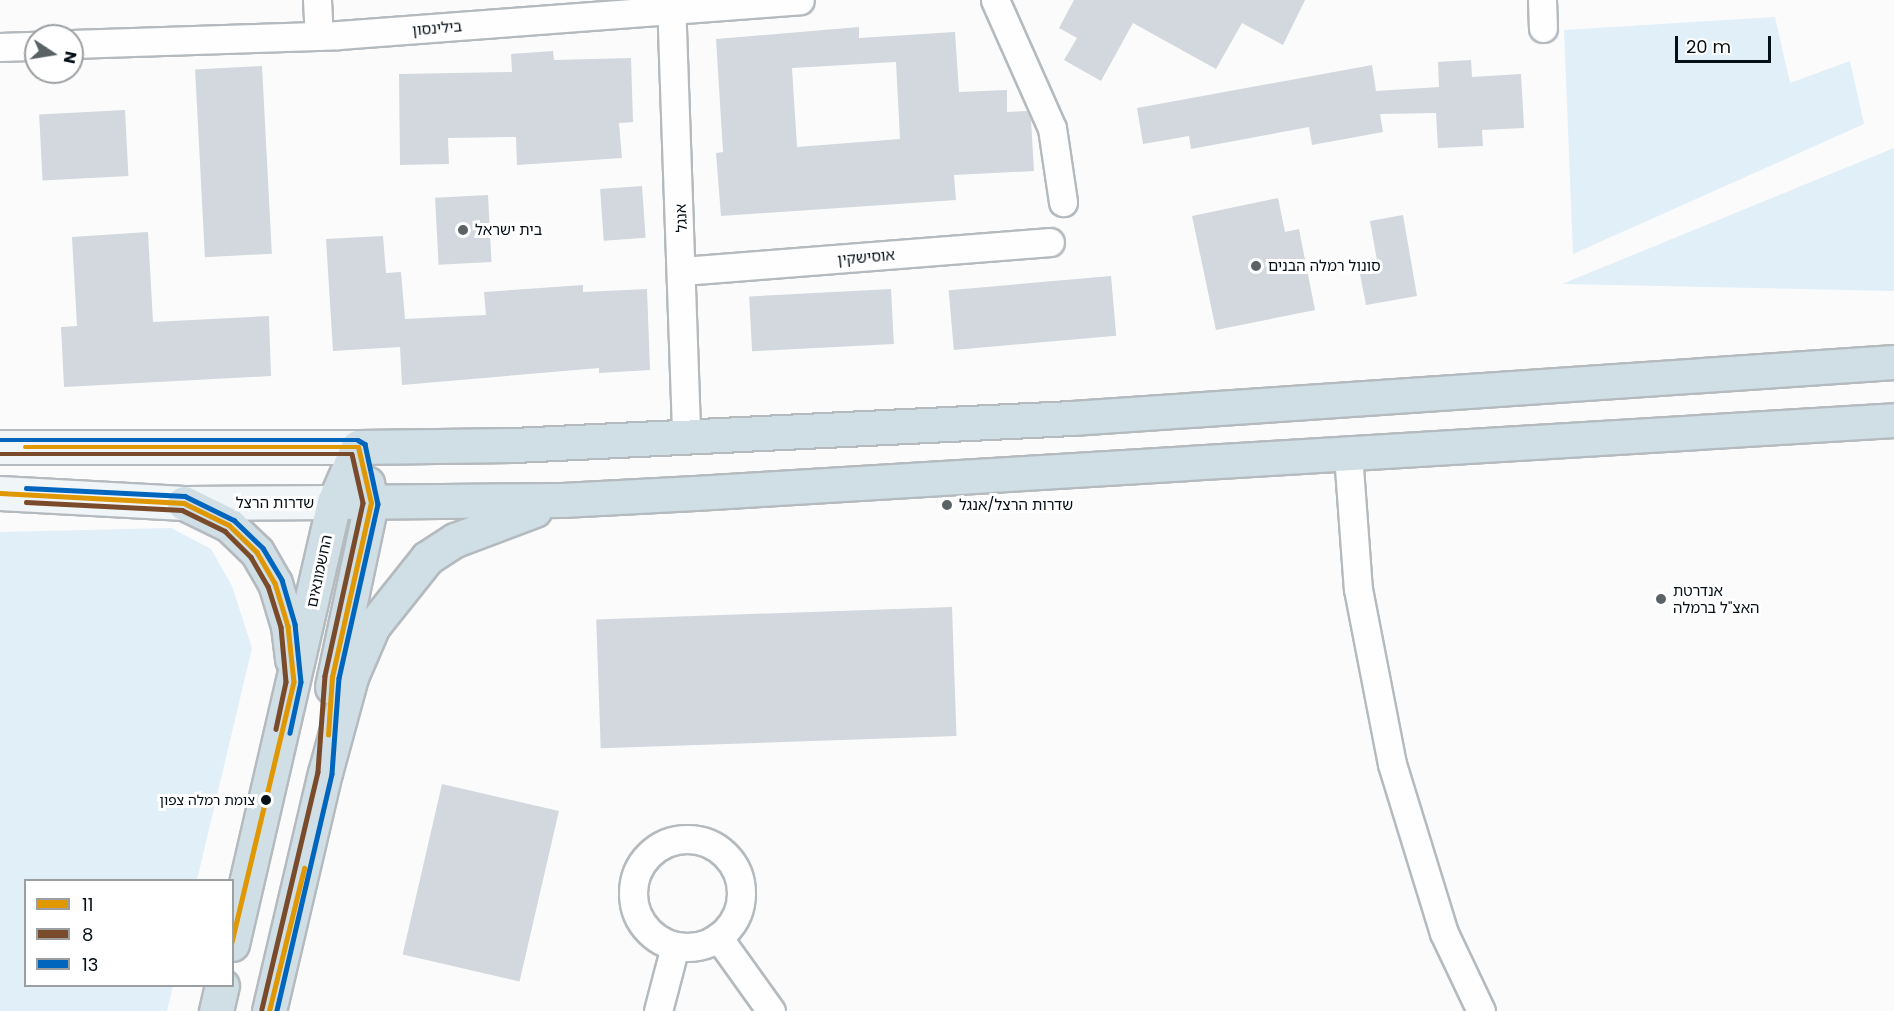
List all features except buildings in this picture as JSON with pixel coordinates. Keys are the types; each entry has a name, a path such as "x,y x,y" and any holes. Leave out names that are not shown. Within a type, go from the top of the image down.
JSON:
{"highway":[{"path":"325,773 332,677 371,503 358,447 686,437 1072,418 1894,362"},
{"path":"334,502 562,500 1894,420"},
{"name":"החשמונאים","path":"234,936 334,502 358,447"},
{"path":"269,1011 325,773 351,677 373,626 427,558 455,540 562,500"},
{"path":"184,503 229,525 257,552 275,583 288,626 294,682"},
{"path":"216,1011 222,987"}],"main road":[{"path":"0,447 358,447"},
{"name":"שדרות הרצל","path":"0,493 184,503 334,502"}],"street":[{"path":"317,0 319,36"},
{"name":"בילינסון","path":"84,45 319,36 671,4 800,0"},
{"path":"995,0 1052,128 1063,202"},
{"path":"1542,0 1543,28"},
{"name":"אנגל","path":"671,4 683,271 686,437"},
{"path":"0,47 24,46"},
{"name":"אוסישקין","path":"683,271 1050,242"},
{"path":"1348,454 1358,589 1392,764 1440,922 1481,1011"},
{"path":"681,839 714,846 736,871 740,904 718,937 701,945 675,946 646,929 635,907 633,890 645,859 664,843 681,839"},
{"path":"718,937 771,1011"},
{"path":"658,1011 675,946"}],"shaded area":[{"path":"1775,17 1790,83 1850,61 1864,124 1573,254 1564,30"},
{"path":"1894,148 1894,291 1562,284"},
{"path":"171,528 211,549 232,586 252,648 197,879 24,879 24,987 173,987 167,1011 0,1011 0,532"}],"transit line":[{"name":"13","path":"0,440 358,440 365,444 378,504 339,678 332,774 277,1011"},
{"name":"11","path":"25,447 358,447"},
{"name":"11","path":"328,735 332,677 371,503 358,447"},
{"name":"8","path":"0,454 352,454 363,503 325,676 318,772 262,1009"},
{"name":"13","path":"26,488 185,496 234,520 263,548 282,580 295,624 301,682 290,733"},
{"name":"11","path":"0,493 184,503 229,525 257,552 275,583 288,626 294,682 234,934"},
{"name":"8","path":"26,502 182,510 225,531 251,557 268,586 281,627 286,682 276,729"},
{"name":"11","path":"269,1011 304,868"}],"place":[{"name":"בית ישראל","path":"463,230"},
{"name":"סונול רמלה הבנים","path":"1256,266"},
{"name":"שדרות הרצל/אנגל","path":"947,505"},
{"name":"אנדרטת האצ\"ל ברמלה","path":"1661,599"},
{"name":"צומת רמלה צפון","path":"266,800"}]}
